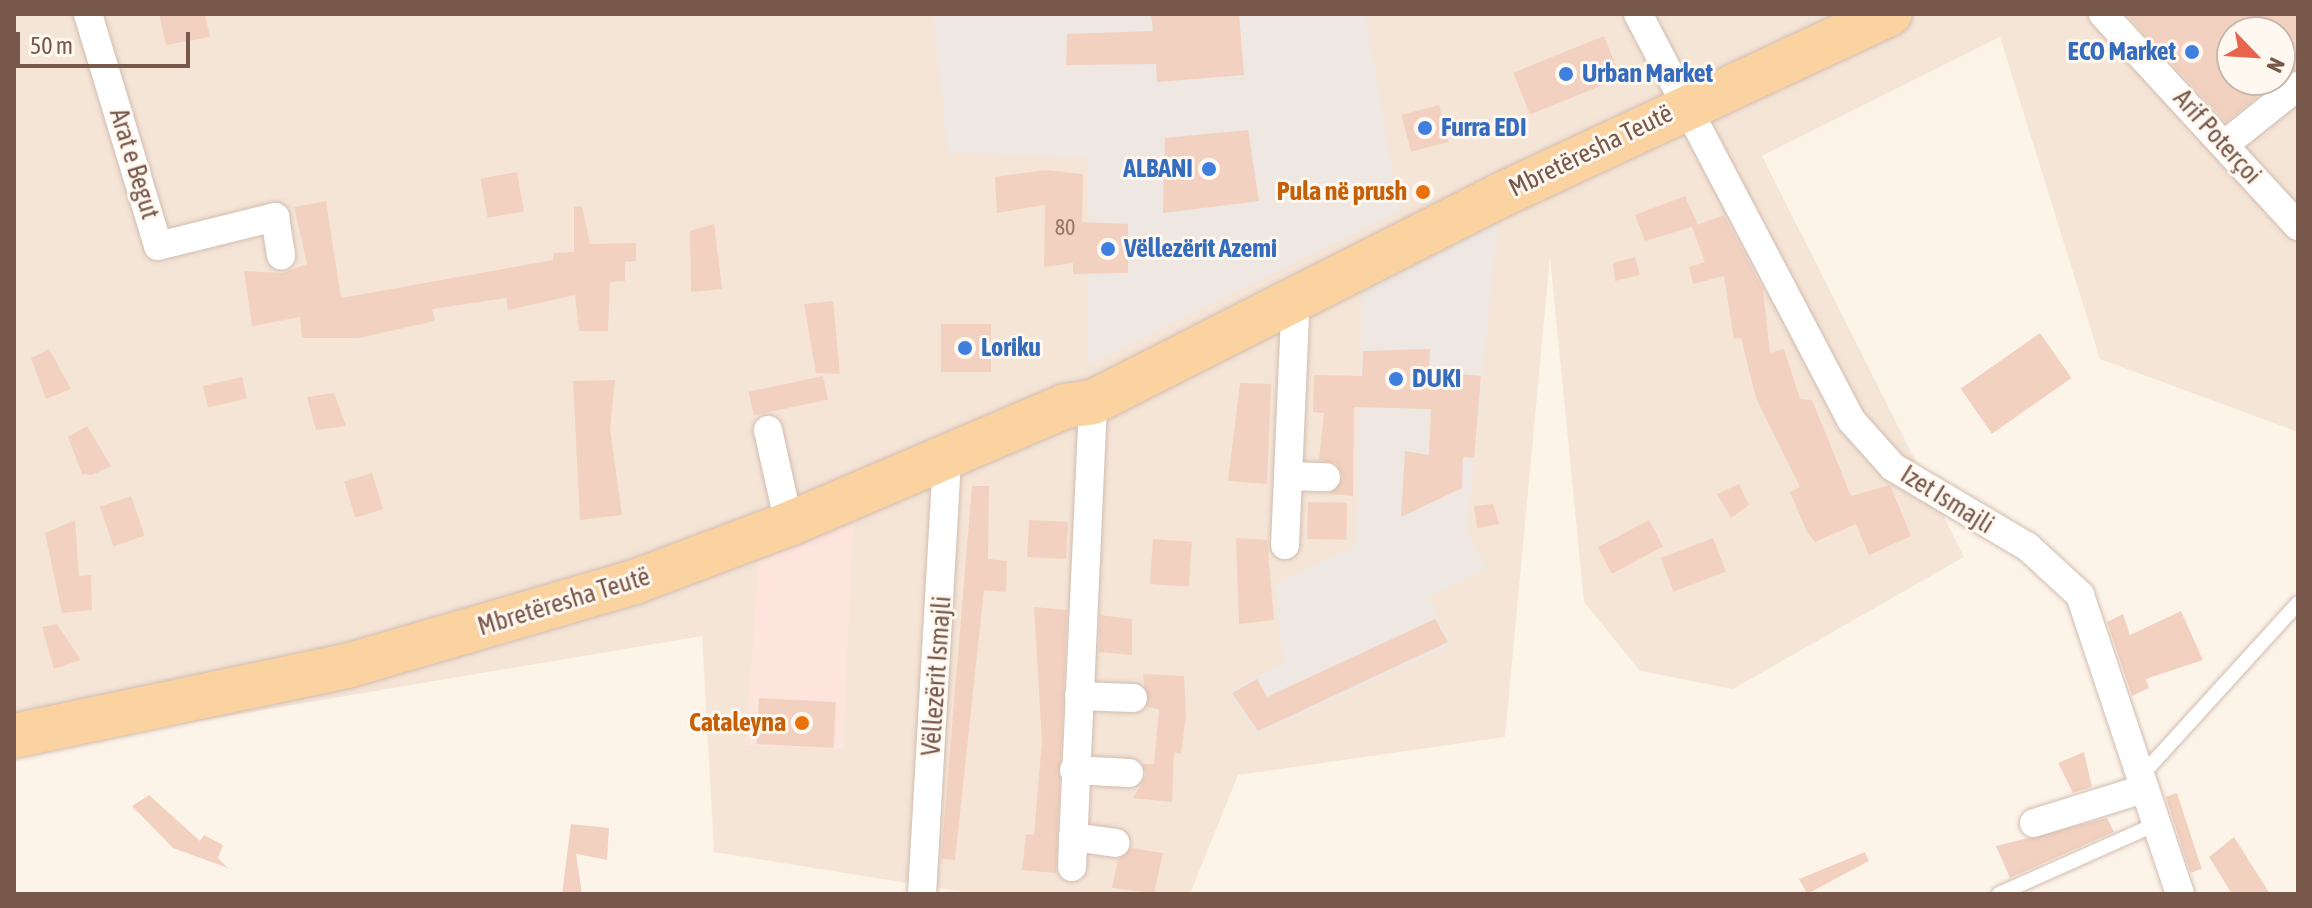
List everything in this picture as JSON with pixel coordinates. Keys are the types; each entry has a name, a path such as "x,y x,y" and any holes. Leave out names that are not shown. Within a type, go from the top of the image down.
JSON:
{"main road":[{"name":"Mbretëresha Teutë","path":"14,736 347,666 637,581 789,524 1065,406 1093,402 1296,295 1689,105 1890,14"}],"street":[{"name":"Arat e Begut","path":"88,14 158,246 275,217 281,256"},
{"name":"Izet Ismajli","path":"1638,14 1689,105 1851,420 1893,467 2028,547 2080,595 2180,894"},
{"name":"Arif Poterçoi","path":"2103,14 2298,226"},
{"path":"2224,145 2298,86"},
{"path":"1285,545 1296,295"},
{"path":"1072,867 1093,402"},
{"path":"768,430 789,524"},
{"name":"Vëllezërit Ismajli","path":"922,894 947,457"},
{"path":"1288,476 1326,477"},
{"path":"1079,696 1133,698"},
{"path":"1074,770 1129,773"},
{"path":"2034,823 2142,784"},
{"path":"1073,837 1116,843"}],"lane":[{"path":"2142,784 2298,603"},
{"path":"1999,894 2156,824"}],"shaded area":[{"path":"14,14 2298,14 2298,432 2100,359 2000,37 1762,156 1964,557 1733,689 1640,671 1584,602 1550,257 1505,737 1238,775 1190,894 976,894 714,852 702,636 14,752"},
{"path":"933,14 1365,14 1400,211 1087,366 1088,158 948,153"},
{"path":"1498,222 1467,529 1487,569 1428,597 1452,645 1256,735 1228,690 1284,663 1274,583 1356,546 1362,290"},
{"path":"853,525 843,749 745,745 759,561"}],"building":[{"path":"159,14 205,14 210,37 166,45"},
{"path":"1151,14 1239,14 1244,75 1157,82 1156,64 1066,65 1067,34 1153,31"},
{"path":"2126,14 2298,14 2296,70 2296,16 2216,16 2216,96 2258,96 2226,122"},
{"name":"Urban Market","path":"1604,36 1621,78 1530,114 1513,73"},
{"name":"Furra EDI","path":"1439,105 1449,142 1411,152 1401,115"},
{"name":"ALBANI","path":"1248,130 1259,201 1163,213 1165,138"},
{"path":"1045,170 1083,174 1082,222 1128,224 1128,273 1073,274 1073,263 1044,267 1045,205 997,213 995,177"},
{"path":"517,172 524,211 488,218 481,178"},
{"path":"1685,196 1698,225 1645,241 1635,215"},
{"path":"326,201 341,298 553,260 554,253 574,252 574,207 582,206 590,244 636,243 636,261 625,262 625,281 610,282 608,331 579,331 575,295 508,310 506,298 432,309 435,321 359,338 302,338 300,317 252,326 244,271 283,273 307,264 294,207"},
{"path":"1724,215 1763,289 1770,353 1784,349 1800,399 1812,400 1851,496 1890,485 1911,536 1869,555 1856,524 1815,542 1807,532 1790,492 1800,487 1756,398 1741,338 1734,339 1724,276 1693,284 1689,267 1705,262 1692,227"},
{"path":"714,224 722,289 691,292 690,231"},
{"path":"1635,257 1640,275 1615,281 1613,263"},
{"path":"833,301 840,374 816,373 804,304"},
{"name":"Loriku","path":"941,324 991,324 991,372 941,372"},
{"path":"2040,333 2072,378 1992,434 1961,389"},
{"path":"49,349 71,389 46,399 31,358"},
{"path":"1430,349 1429,371 1481,376 1474,458 1463,457 1462,488 1401,517 1405,451 1429,455 1431,409 1354,407 1353,496 1330,494 1343,477 1336,463 1319,460 1324,413 1313,412 1314,375 1362,376 1363,351"},
{"path":"823,376 828,399 754,415 749,392"},
{"path":"242,377 247,398 208,407 203,386"},
{"path":"615,380 610,429 622,515 580,520 573,381"},
{"path":"1240,383 1271,384 1267,484 1228,481"},
{"path":"334,393 346,426 316,430 307,397"},
{"path":"87,426 111,466 92,475 82,474 68,437"},
{"path":"372,473 383,509 355,518 344,481"},
{"path":"1739,484 1749,505 1731,518 1717,494"},
{"path":"972,486 989,486 988,559 1007,561 1006,592 984,590 955,860 941,859"},
{"path":"131,496 145,536 113,546 100,507"},
{"path":"1308,502 1347,503 1346,540 1307,539"},
{"path":"1493,504 1499,524 1477,528 1474,506"},
{"path":"75,520 79,576 91,575 92,610 62,613 45,533"},
{"path":"1029,520 1068,522 1066,559 1027,557"},
{"path":"1649,520 1663,546 1612,574 1598,547"},
{"path":"1236,538 1267,540 1274,620 1239,624"},
{"path":"1713,538 1726,572 1674,592 1661,558"},
{"path":"1153,539 1192,542 1189,587 1150,584"},
{"path":"1034,607 1067,610 1056,873 1022,870 1026,834 1034,835 1042,741"},
{"path":"2181,611 2203,660 2146,679 2149,688 2132,696 2107,622 2123,614 2130,635"},
{"path":"1100,615 1132,619 1132,655 1099,652"},
{"path":"1435,619 1448,642 1258,731 1232,693 1257,679 1267,697"},
{"path":"57,624 81,660 54,669 42,627"},
{"path":"1143,674 1184,676 1186,716 1181,754 1174,752 1172,802 1133,798 1146,775 1143,764 1154,764 1159,709 1147,707"},
{"path":"759,698 836,702 833,748 757,744"},
{"path":"2084,752 2092,787 2073,793 2058,763"},
{"path":"2177,793 2202,869 2190,873 2166,797"},
{"path":"149,795 200,841 204,835 223,845 218,858 228,868 173,848 132,806"},
{"path":"2107,818 2114,832 2010,878 1996,846"},
{"path":"571,824 609,828 607,860 576,854 582,894 562,894"},
{"path":"2234,837 2270,894 2232,894 2209,857"},
{"path":"1132,848 1163,853 1154,893 1112,888 1118,859"},
{"path":"1865,852 1869,861 1807,894 1799,879"}],"place":[{"name":"ECO Market","path":"2192,52"},
{"name":"Urban Market","path":"1566,74"},
{"name":"Furra EDI","path":"1425,128"},
{"name":"ALBANI","path":"1209,169"},
{"name":"Pula në prush","path":"1423,192"},
{"name":"Vëllezërit Azemi","path":"1108,249"},
{"name":"Loriku","path":"965,348"},
{"name":"DUKI","path":"1396,379"},
{"name":"Cataleyna","path":"802,723"}]}
